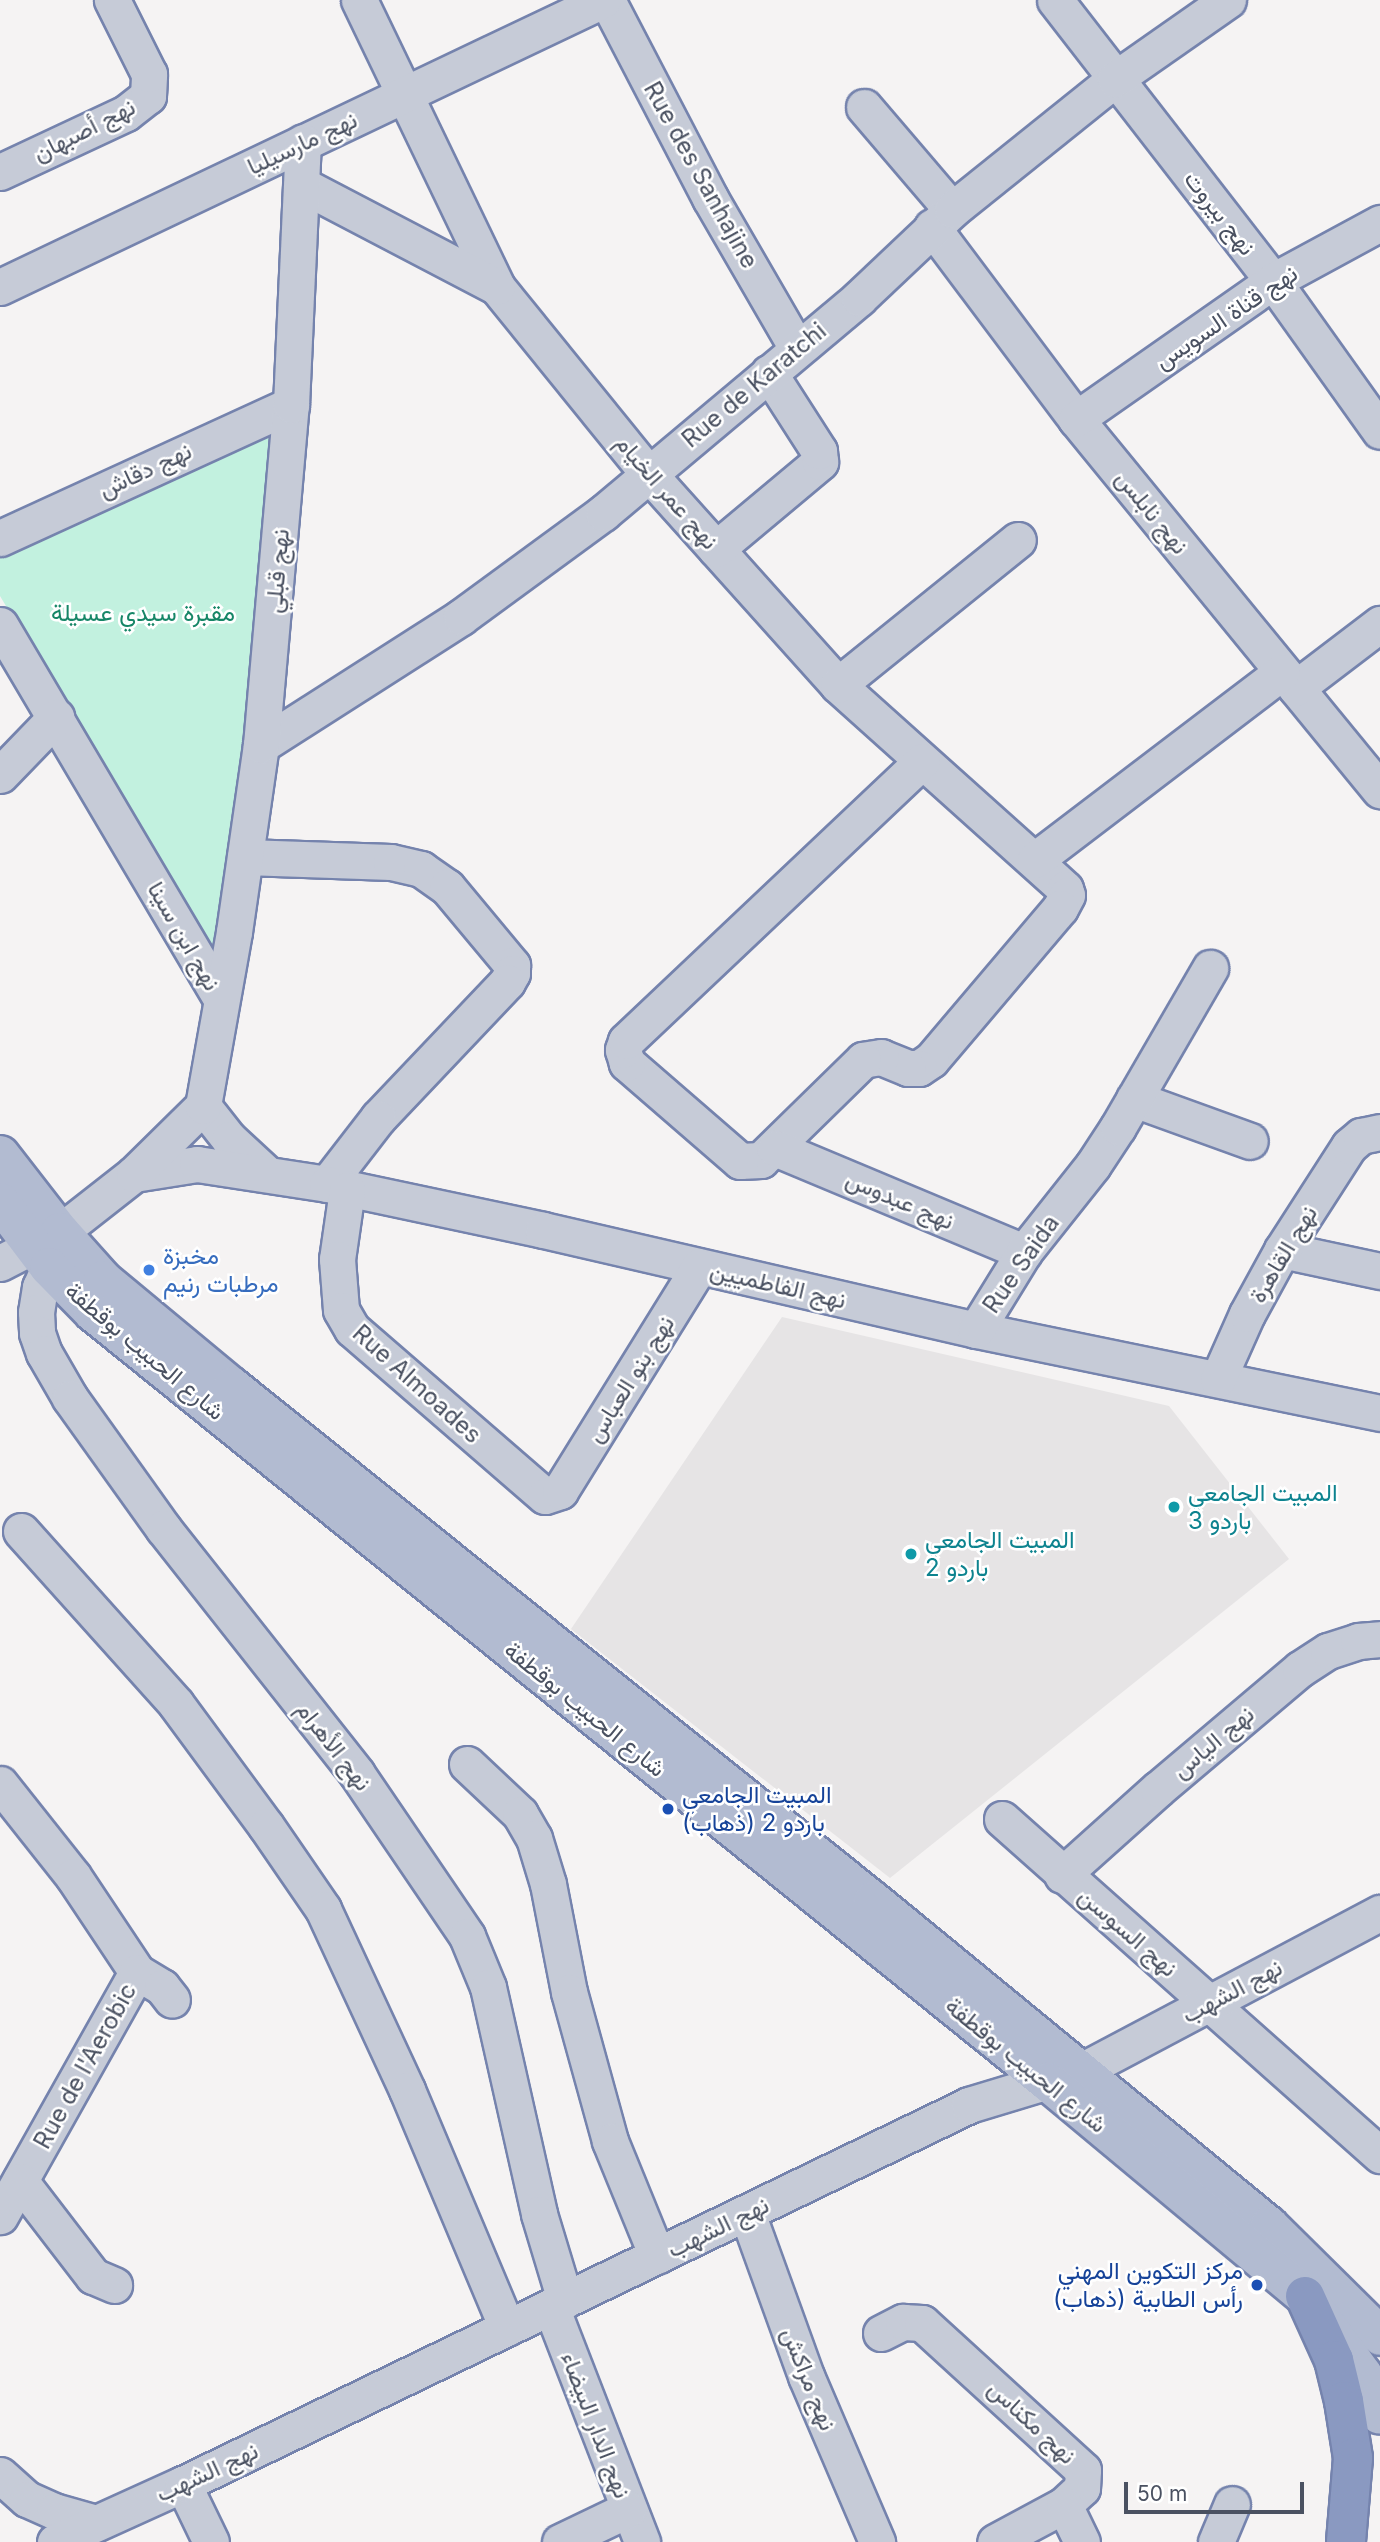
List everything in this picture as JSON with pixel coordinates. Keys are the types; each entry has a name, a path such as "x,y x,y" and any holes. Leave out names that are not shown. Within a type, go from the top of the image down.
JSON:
{"highway":[{"path":"1305,2296 1334,2360 1344,2400 1353,2458 1346,2542"}],"main road":[{"name":"شارع الحبيب بوقطفة","path":"0,1154 42,1250"},
{"name":"شارع الحبيب بوقطفة","path":"2,1206 93,1312 1065,2076 1269,2227 1380,2336"},
{"name":"شارع الحبيب بوقطفة","path":"1065,2076 1305,2296 1363,2375 1380,2415"}],"street":[{"name":"نهج أصبهان","path":"0,172 126,113 148,96 151,86 149,74 112,0"},
{"name":"نهج عمر الخيام","path":"359,0 497,287 648,472 838,685 1065,889 1067,895 1060,908 931,1060 919,1068 908,1068 881,1057 863,1060 775,1148"},
{"name":"نهج مارسيليا","path":"0,287 605,0"},
{"name":"Rue des Sanhajine","path":"605,0 710,198 797,348"},
{"name":"نهج بيروت","path":"1055,0 1273,281 1378,422"},
{"name":"Rue de Karatchi","path":"261,745 461,617 603,513 648,472 859,298 942,219 1115,79 1228,0"},
{"name":"نهج نابلس","path":"864,107 1076,419 1380,790"},
{"name":"نهج قبلي","path":"220,997 245,857 261,745 291,405 303,142"},
{"path":"302,184 497,287"},
{"name":"نهج قناة السويس","path":"1076,419 1273,281 1380,223"},
{"path":"716,549 820,462 819,451 769,373"},
{"name":"نهج دقاش","path":"0,538 291,405"},
{"path":"838,685 1018,540"},
{"path":"1035,860 1289,680 1380,624"},
{"name":"نهج ابن سينا","path":"1,631 56,718 220,997 203,1106"},
{"path":"0,775 56,718"},
{"path":"775,1148 754,1163 732,1157 627,1063 623,1050 626,1041 922,761"},
{"path":"245,857 391,862 421,869 447,887 512,965 512,973 507,982 378,1118 337,1186"},
{"name":"Rue Saida","path":"976,1330 1024,1252 1093,1165 1210,968"},
{"path":"1134,1099 1250,1141"},
{"path":"42,1250 134,1174 203,1106 229,1139 266,1173"},
{"name":"نهج القاهرة","path":"1218,1380 1247,1314 1282,1250 1349,1146 1371,1134"},
{"name":"نهج عبدوس","path":"775,1148 1024,1252"},
{"name":"نهج الفاطميين","path":"134,1174 197,1164 337,1186 543,1230 976,1330 1380,1413"},
{"name":"Rue Almoades","path":"337,1186 337,1259 341,1310 352,1329 540,1494 552,1496 560,1491"},
{"name":"نهج الأهرام","path":"42,1250 37,1333 70,1398 163,1528 357,1774 467,1936 488,1987 558,2304"},
{"path":"1282,1250 1380,1271"},
{"name":"نهج بنو العباس","path":"560,1491 699,1267"},
{"path":"21,1531 176,1704 323,1909 408,2090 507,2328"},
{"name":"نهج الياس","path":"1062,1875 1157,1789 1300,1669 1328,1651 1358,1641 1380,1639"},
{"path":"467,1764 520,1814 534,1838 548,1884 569,1992 610,2141 657,2256"},
{"name":"Rue de l'Aerobic","path":"0,1784 74,1876 137,1972 0,2216"},
{"name":"نهج السوسن","path":"1002,1819 1380,2155"},
{"name":"نهج الشهب","path":"55,2542 183,2484 969,2105 1065,2076 1380,1913"},
{"path":"137,1972 162,1987 172,2000"},
{"path":"20,2181 93,2276 114,2285"},
{"name":"نهج مراكش","path":"747,2213 802,2365 877,2542"},
{"name":"نهج الدار البيضاء","path":"558,2304 642,2542"},
{"name":"نهج مكناس","path":"881,2333 903,2322 922,2323 1079,2464 1085,2483 1064,2505 995,2542"},
{"path":"0,2475 27,2499 54,2511 96,2523"},
{"path":"183,2484 211,2542"},
{"path":"1216,2542 1233,2504"},
{"path":"1064,2505 1082,2542"},
{"path":"560,2542 629,2509"}],"shaded area":[{"path":"782,1317 1169,1406 1289,1559 890,1878 571,1629"}],"green space":[{"name":"مقبرة سيدي عسيلة","path":"275,428 220,964 0,596 0,554"}],"place":[{"name":"مخبزة مرطبات رنيم","path":"149,1270"},
{"name":"المبيت الجامعي باردو 3","path":"1174,1507"},
{"name":"المبيت الجامعي باردو 2","path":"911,1554"},
{"name":"المبيت الجامعي باردو 2 (ذهاب)","path":"668,1809"},
{"name":"مركز التكوين المهني رأس الطابية (ذهاب)","path":"1257,2285"}]}
